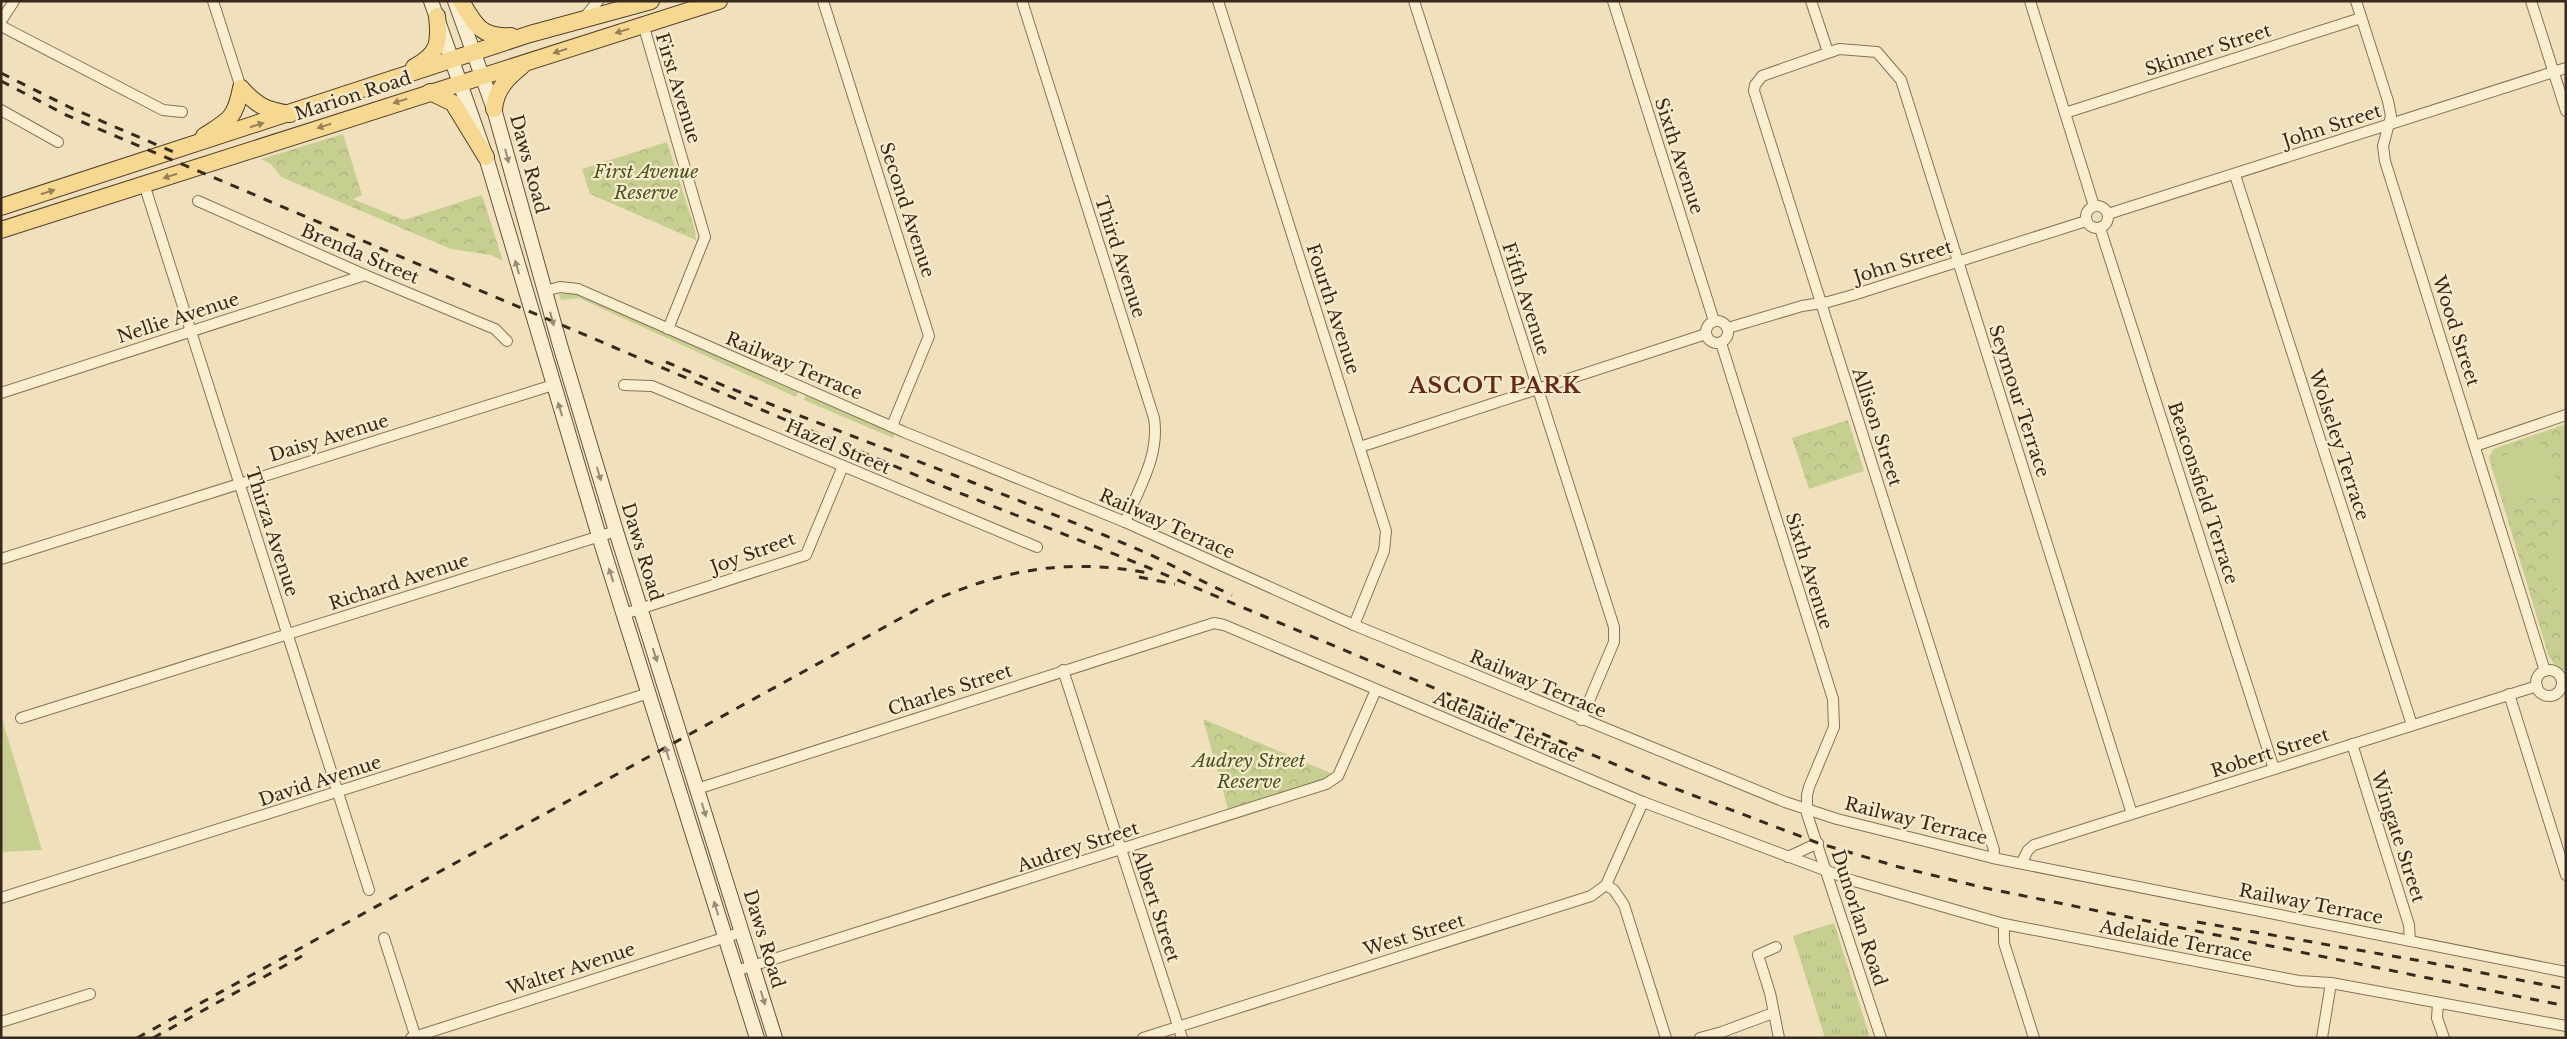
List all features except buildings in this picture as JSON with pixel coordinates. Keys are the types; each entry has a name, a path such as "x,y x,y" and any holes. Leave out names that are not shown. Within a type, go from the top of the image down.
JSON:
{"main road":[{"name":"Daws Road","path":"455,1 494,109 545,291 616,531 775,1038"},
{"path":"461,1 473,21 485,34 495,37 530,34"},
{"name":"Marion Road","path":"1,207 185,149 396,77 530,34 651,1"},
{"name":"Marion Road","path":"1,230 719,1"},
{"path":"396,77 420,64 436,48 439,38 434,8"},
{"name":"Daws Road","path":"434,8 486,157 599,536 757,1038"},
{"path":"494,109 498,92 502,85 527,61"},
{"path":"241,88 254,103 273,111 290,114"},
{"path":"185,149 232,116 238,106 241,88"},
{"path":"430,92 453,103 486,157"}],"street":[{"path":"1,22 14,1"},
{"path":"213,1 241,88"},
{"path":"582,20 598,1"},
{"name":"Second Avenue","path":"823,1 929,336 892,426"},
{"name":"Third Avenue","path":"1022,1 1154,418 1157,436 1154,454 1125,522"},
{"name":"Fourth Avenue","path":"1218,1 1386,531 1384,551 1354,625"},
{"name":"Fifth Avenue","path":"1414,1 1614,627 1614,642 1581,720"},
{"name":"Sixth Avenue","path":"1613,1 1714,321"},
{"path":"1811,1 1828,52"},
{"path":"2030,1 2094,206"},
{"name":"Wood Street","path":"2356,1 2391,116 2384,140 2383,154 2545,671"},
{"path":"2531,1 2566,111"},
{"name":"Skinner Street","path":"2065,113 2361,18"},
{"name":"First Avenue","path":"643,24 705,237 668,329"},
{"path":"1,26 163,110 182,112"},
{"name":"Seymour Terrace","path":"1828,52 1845,48 1876,52 1897,73 2132,814"},
{"name":"Allison Street","path":"1828,52 1762,76 1755,85 1754,91 1994,850 1993,858"},
{"name":"John Street","path":"2108,214 2566,68"},
{"path":"1,110 58,142"},
{"name":"Wolseley Terrace","path":"2235,175 2412,725"},
{"name":"Thirza Avenue","path":"144,184 369,890"},
{"name":"Brenda Street","path":"198,201 365,275 495,328 507,341"},
{"path":"2094,206 2102,207 2108,214 2107,222 2100,228 2091,227 2086,221 2087,211 2094,206"},
{"name":"John Street","path":"1728,328 1802,306 1853,295 2086,221"},
{"name":"Beaconsfield Terrace","path":"2100,228 2274,769"},
{"name":"Nellie Avenue","path":"1,393 365,275"},
{"name":"Railway Terrace","path":"545,291 560,287 578,289 892,426 1125,522 1354,625 1581,720 1807,809 1837,819 1993,858 2022,862 2566,972"},
{"path":"1714,321 1721,321 1728,328 1727,337 1720,342 1711,342 1706,334 1707,326 1714,321"},
{"path":"1360,447 1706,334"},
{"name":"Sixth Avenue","path":"1720,342 1834,706 1834,727 1809,787 1807,809"},
{"name":"Daisy Avenue","path":"1,559 553,385"},
{"name":"Hazel Street","path":"624,385 652,386 1037,547"},
{"path":"2475,446 2566,416"},
{"name":"Joy Street","path":"624,614 806,555 843,466"},
{"name":"Richard Avenue","path":"21,718 616,531"},
{"name":"Charles Street","path":"697,789 1214,623"},
{"name":"Adelaide Terrace","path":"1214,623 1224,625 1643,802 1828,871 2004,924 2299,981 2331,983 2566,1026"},
{"name":"Albert Street","path":"1063,670 1182,1038"},
{"path":"2545,671 2555,671 2564,678 2561,688 2553,695 2542,693 2537,686 2538,676 2545,671"},
{"name":"Robert Street","path":"2022,862 2028,850 2034,845 2537,686"},
{"name":"Audrey Street","path":"736,971 1326,784 1338,776 1376,690"},
{"name":"David Avenue","path":"1,898 648,693"},
{"path":"2509,694 2566,875"},
{"name":"Wingate Street","path":"2352,744 2409,925 2410,941"},
{"path":"1643,802 1606,885 1614,890 1624,905 1666,1038"},
{"name":"Dunorlan Road","path":"1807,809 1880,1038"},
{"path":"1788,857 1818,843"},
{"name":"West Street","path":"1143,1038 1579,901 1598,892 1606,885"},
{"path":"2004,924 2004,943 2034,1038"},
{"name":"Walter Avenue","path":"414,1037 742,932"},
{"path":"384,938 414,1037"},
{"path":"1776,947 1758,954 1770,993 1778,1038"},
{"path":"2322,1038 2331,983"},
{"path":"1,1022 90,994"},
{"path":"2438,1003 2438,1018 2444,1038"},
{"path":"1700,1038 1773,1013"}],"green space":[{"path":"343,134 362,195 353,199 404,220 482,195 503,261 491,255 451,249 281,177 271,164 261,159"},
{"name":"First Avenue Reserve","path":"667,142 695,230 696,240 590,194 582,169"},
{"path":"573,292 799,391 796,397 579,298 561,300 559,294"},
{"path":"806,395 895,432 893,438 804,400"},
{"path":"1848,420 1864,471 1809,489 1792,438"},
{"path":"2566,424 2566,670 2559,670 2549,657 2489,458 2493,449"},
{"path":"2544,443 2559,489 2507,506 2493,459"},
{"path":"2566,508 2566,605 2553,581 2549,556 2553,532"},
{"path":"1,716 42,850 1,852"},
{"name":"Audrey Street Reserve","path":"1203,719 1333,774 1325,780 1228,809"},
{"path":"1834,923 1870,1038 1825,1038 1793,936"}],"railway":[{"path":"1,73 71,108 176,153"},
{"path":"1,81 66,115 932,482 1147,567 1645,777 1818,843 1899,867 1985,888 2566,1006"},
{"path":"666,362 1091,530 1151,555 1232,595"},
{"path":"137,1038 932,601 986,581 1038,569 1091,567 1148,573"},
{"path":"1139,577 1175,584"},
{"path":"2197,922 2421,961 2566,989"},
{"path":"153,1038 302,956"}],"district":[{"name":"ASCOT PARK","path":"1495,385"}]}
